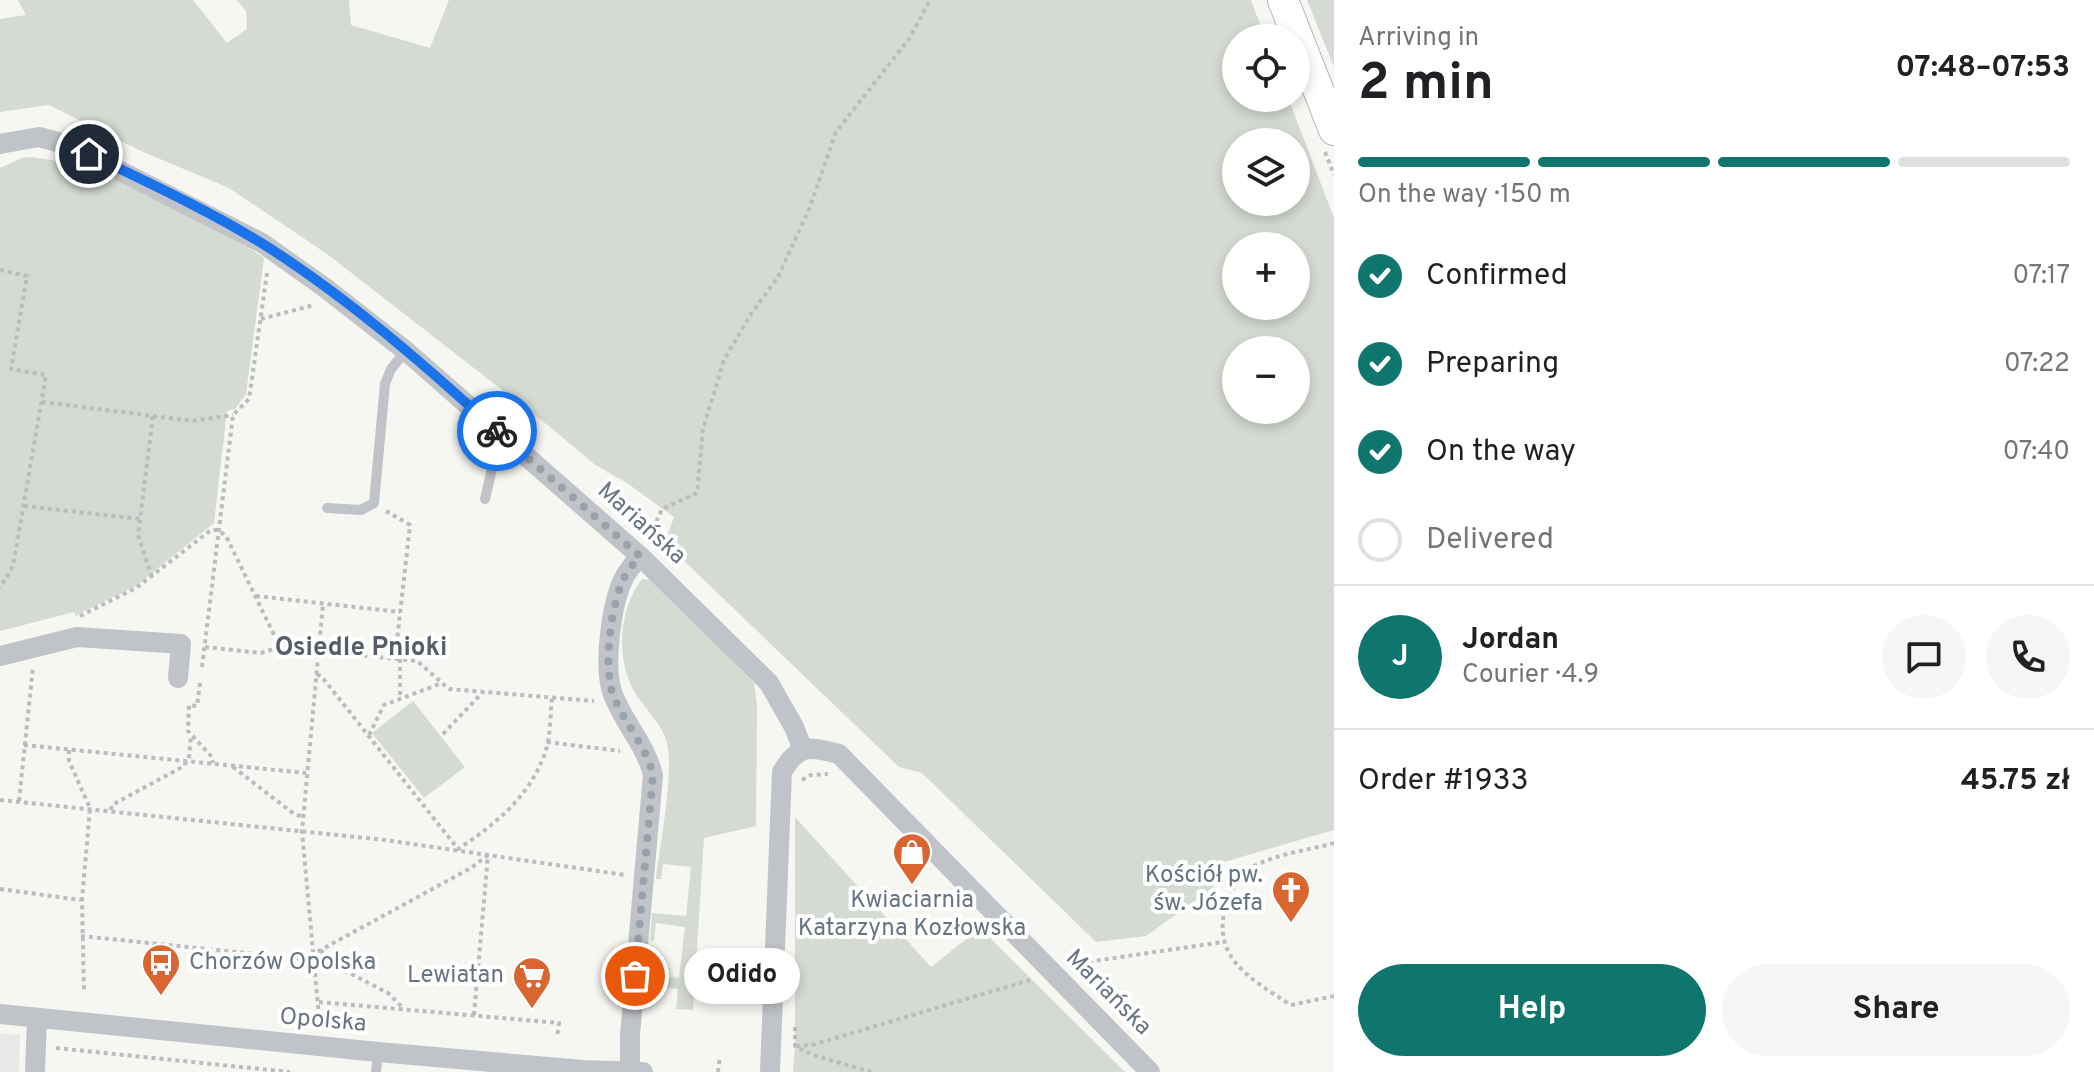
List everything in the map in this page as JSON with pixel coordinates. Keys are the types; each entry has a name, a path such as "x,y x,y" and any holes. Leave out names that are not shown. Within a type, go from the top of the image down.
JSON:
{"street":[{"path":"1283,0 1334,130"},
{"name":"Mariańska","path":"0,144 39,137 69,145 221,221 276,253 406,351 640,556 769,683 803,750 817,748 839,754 1045,977 1150,1072"},
{"path":"630,1071 630,1035 653,775 645,753 614,697 608,677 616,600 625,576 640,556"},
{"path":"0,656 77,637 181,644 178,678"},
{"path":"770,1072 782,772 790,757 803,750"},
{"name":"Opolska","path":"0,1014 377,1062 643,1072"},
{"path":"35,1072 37,1018"}],"lane":[{"path":"327,508 361,510 374,503 385,384 391,369 406,351"},
{"path":"485,499 495,456 509,442"}],"path":[{"path":"640,556 662,509 697,493 703,429 724,360 751,314 778,277 810,207 836,132 909,39 930,0"},
{"path":"42,402 192,421 233,415 249,399 269,264 276,253"},
{"path":"0,270 27,276 11,369 46,375 13,566 0,588"},
{"path":"260,319 320,303"},
{"path":"213,763 212,757 188,731 189,705 197,706 233,415"},
{"path":"152,577 138,535 153,416"},
{"path":"374,503 410,525 397,659 400,697"},
{"path":"24,506 140,519"},
{"path":"77,637 78,617 136,588 211,530 218,530 226,536 280,647"},
{"path":"256,596 400,612"},
{"path":"319,1017 302,831 323,604"},
{"path":"205,647 261,653 280,647 417,661 449,689 592,701 614,697"},
{"path":"19,801 34,648"},
{"path":"317,674 458,849"},
{"path":"369,735 384,705 442,683"},
{"path":"443,734 484,691"},
{"path":"458,849 488,830 510,809 534,778 547,742 552,697"},
{"path":"111,810 112,805 184,766 191,735"},
{"path":"547,742 645,753"},
{"path":"24,745 306,773"},
{"path":"69,750 69,761 90,808 82,900 84,992"},
{"path":"231,765 303,818"},
{"path":"801,793 802,779 811,775 834,774"},
{"path":"0,800 458,849 645,878"},
{"path":"1334,843 1265,861 1243,872 1223,918 1223,942 1237,965 1261,986 1291,1005 1334,996"},
{"path":"81,936 304,959 471,868 488,855"},
{"path":"474,1015 488,855"},
{"path":"0,889 82,900"},
{"path":"771,1045 812,1045 1045,977 1067,965 1223,942"},
{"path":"321,950 328,962 388,993 404,1008"},
{"path":"319,1002 559,1023 557,1038"},
{"path":"795,1016 795,1046"},
{"path":"36,1041 50,1047 290,1072"},
{"path":"795,1046 813,1055 871,1072"},
{"path":"718,1072 720,1056"}],"shaded area":[{"path":"18,0 193,0 227,43 247,29 246,11 237,0 349,0 351,25 430,48 449,0 1251,0 1260,24 1222,24 1222,112 1293,112 1300,128 1222,128 1222,216 1310,216 1310,155 1334,218 1334,830 1217,864 1213,888 1146,936 1096,942 922,773 899,767 682,559 666,539 674,517 594,464 327,254 229,188 141,151 49,105 0,112 0,19 26,15"},
{"path":"1307,0 1334,0 1334,67"},
{"path":"31,157 74,165 115,180 264,258 246,394 235,409 227,411 214,523 136,586 75,616 74,612 0,631 0,168"},
{"path":"642,579 652,580 754,683 757,706 756,826 704,838 693,1010 676,1009 678,989 650,986 648,1001 644,1000 647,960 651,961 651,975 679,978 685,927 656,923 654,941 650,940 652,913 686,916 691,867 663,864 661,879 656,879 668,791 667,743 661,728 631,685 622,645 625,616"},
{"path":"413,701 465,767 424,798 372,733"},
{"path":"795,817 931,967 980,928 1125,1072 793,1072"},
{"path":"0,1033 20,1035 19,1072 0,1072"}],"way so far":[{"path":"497,431 640,556 625,576 616,600 608,677 614,697 645,753 653,775 635,976"}],"place":[{"name":"Kwiaciarnia Katarzyna Kozłowska","path":"912,886"},
{"name":"Kościół pw. św. Józefa","path":"1291,924"},
{"name":"Odido","path":"635,976"},
{"name":"Chorzów Opolska","path":"161,997"},
{"name":"Lewiatan","path":"532,1010"}],"district":[{"name":"Osiedle Pnioki","path":"361,648"}],"route":[{"path":"89,154 262,243 406,351 497,431"}]}
